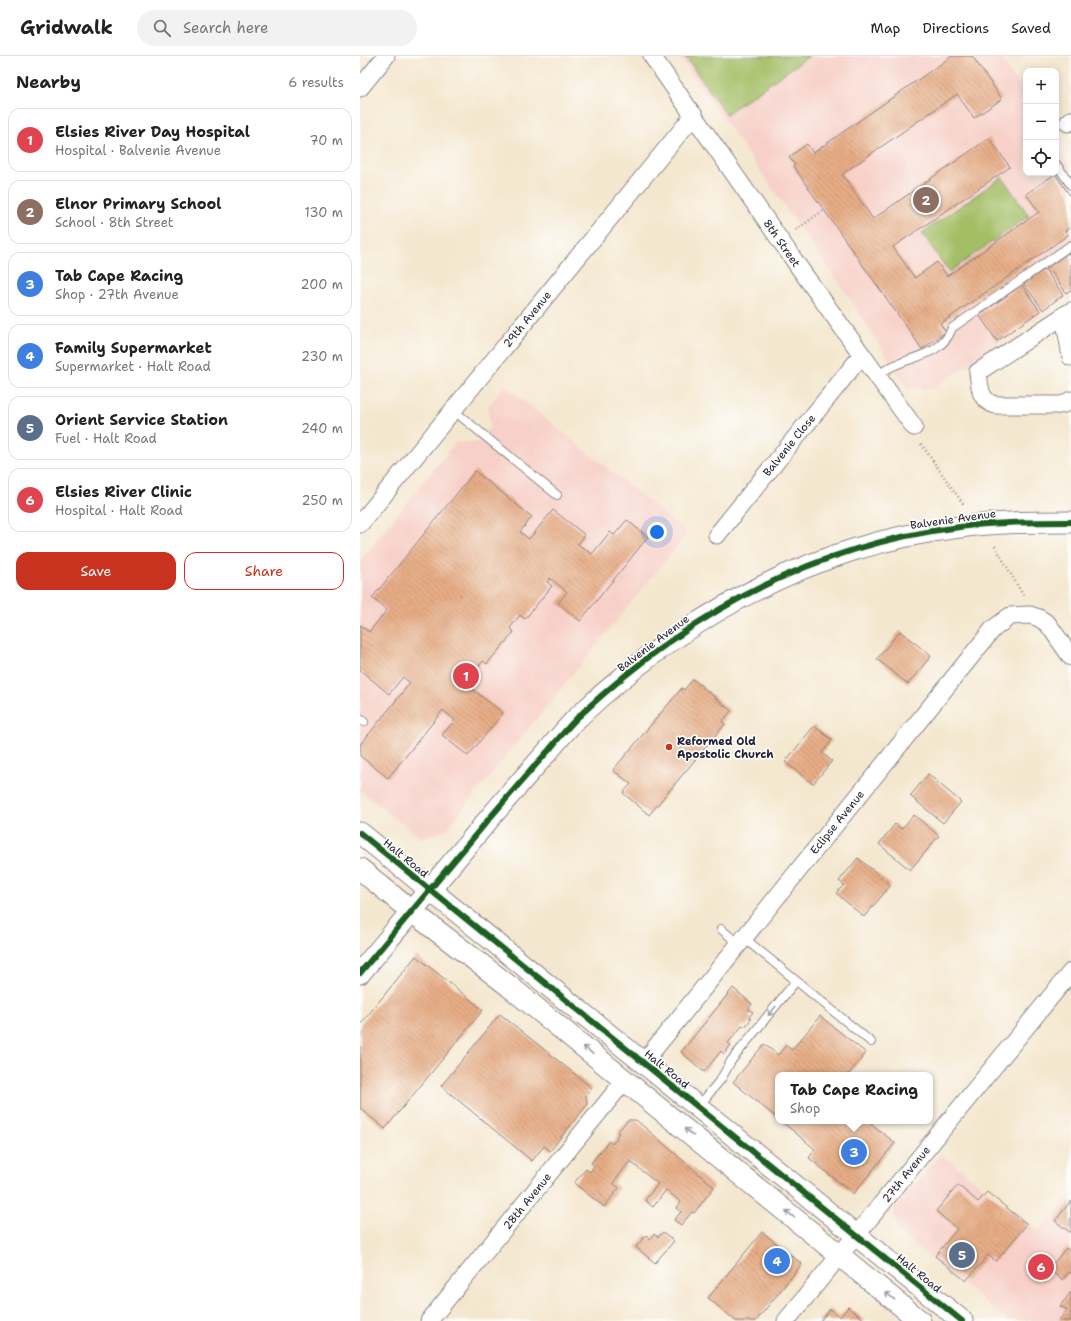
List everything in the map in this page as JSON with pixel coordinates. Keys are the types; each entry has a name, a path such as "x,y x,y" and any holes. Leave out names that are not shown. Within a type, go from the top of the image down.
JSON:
{"street":[{"path":"360,88 386,56"},
{"name":"8th Street","path":"652,56 916,434"},
{"name":"29th Avenue","path":"360,524 694,115"},
{"path":"1071,357 1068,313 978,372 981,394 987,402 995,406 1059,405 1071,400"},
{"name":"Balvenie Close","path":"717,535 862,355"},
{"name":"Balvenie Avenue","path":"360,973 503,802 577,718 640,662 700,620 720,608 781,577 877,543 911,535 968,526 1000,523 1071,522"},
{"name":"Eclipse Avenue","path":"643,1063 993,629 1010,616 1030,616 1039,618 1048,624 1071,657"},
{"name":"Halt Road","path":"360,833 962,1321"},
{"path":"360,869 411,911 509,986 920,1321"},
{"name":"27th Avenue","path":"786,1321 1071,972"},
{"name":"28th Avenue","path":"429,1321 625,1080"}],"lane":[{"path":"1059,168 1071,185"},
{"path":"876,376 894,366 928,354 948,338 952,328 1071,245"},
{"path":"453,410 557,495"},
{"path":"721,929 741,941 796,981 871,1042"},
{"path":"698,1107 721,1079 731,1061 796,981"}],"path":[{"path":"790,234 824,210"},
{"path":"916,434 965,507"},
{"path":"993,544 1025,598"}],"shaded area":[{"path":"679,56 999,56 1023,91 1023,176 1059,176 1059,149 1071,166 1071,293 933,389 908,389 848,296"},
{"path":"505,386 688,533 445,831 420,838 360,790 360,561 456,442 478,442 490,427 488,406"},
{"path":"941,1154 1039,1232 1071,1193 1071,1321 1009,1321 897,1231 894,1210"}],"green space":[{"path":"685,56 809,56 726,114"},
{"path":"1002,177 1029,216 949,272 922,233"}],"building":[{"path":"952,56 972,56 1002,99 974,118 957,94 842,174 873,219 989,138 1010,167 893,247 915,278 937,262 947,276 1039,212 1026,194 1052,176 1056,176 1071,197 1071,226 1065,231 1068,235 940,324 946,332 922,349 793,166 795,165 789,157 807,144 813,153"},
{"path":"1068,253 1071,257 1071,290 1066,293 1048,267"},
{"path":"1045,269 1063,295 1043,310 1024,284"},
{"path":"1022,285 1040,311 997,341 979,315"},
{"path":"475,471 532,517 520,532 529,539 553,510 585,535 578,544 592,554 610,532 614,535 627,520 648,537 580,621 558,603 567,592 550,578 547,582 552,586 525,619 520,615 510,628 514,632 487,664 483,661 465,683 503,713 468,756 442,735 455,720 443,710 388,778 360,756 360,745 410,683 403,677 389,694 360,670 360,625 369,632 387,610 372,598"},
{"path":"900,631 931,656 908,684 877,659"},
{"name":"Reformed Old Apostolic Church","path":"693,679 731,711 722,722 725,724 649,815 623,793 631,784 613,770 682,688 684,690"},
{"path":"814,726 832,740 822,753 832,761 813,784 785,762"},
{"path":"928,774 961,802 943,823 910,796"},
{"path":"914,815 939,836 910,870 879,844 895,824 901,829"},
{"path":"858,858 891,885 864,917 836,893 844,885 839,881"},
{"path":"416,956 483,1010 385,1129 360,1108 360,1025"},
{"path":"733,988 752,1004 748,1009 753,1012 749,1017 751,1019 745,1027 743,1025 728,1043 731,1045 724,1054 721,1051 704,1072 681,1052"},
{"path":"500,1014 592,1088 586,1095 587,1105 550,1151 544,1146 532,1161 441,1086"},
{"path":"820,1016 866,1053 850,1072 775,1072 775,1117 733,1082 764,1044 778,1055 786,1045 792,1050"},
{"path":"628,1120 636,1120 714,1187 694,1213 692,1212 681,1225 674,1220 681,1212 676,1208 681,1202 666,1190 653,1207 645,1200 658,1184 630,1161 613,1183 619,1188 604,1207 574,1183 586,1169 590,1172 594,1166 591,1163 609,1141 612,1144 617,1138 616,1137 619,1133 617,1132"},
{"path":"785,1124 872,1124 895,1143 853,1194 809,1158 815,1149"},
{"path":"958,1185 978,1202 987,1192 1027,1224 996,1261 988,1255 966,1281 935,1256 957,1229 936,1211"},
{"path":"1071,1201 1071,1233 1055,1221"},
{"path":"663,1232 674,1241 655,1263 636,1247 646,1235 650,1239 654,1234 658,1237"},
{"path":"762,1232 802,1264 756,1321 736,1321 708,1298"},
{"path":"1066,1248 1071,1252 1071,1274 1069,1272 1062,1280 1049,1269"},
{"path":"1071,1292 1071,1321 1060,1321 1059,1320 1067,1310 1060,1306"},
{"path":"848,1307 866,1321 820,1321 830,1309 840,1317"}],"cycle path":[{"path":"360,973 494,813 574,721 619,680 662,647 707,617 754,590 803,568 853,550 906,536 988,524 1071,522"},
{"path":"360,833 962,1321"}],"place":[{"name":"Elnor Primary School","path":"926,200"},
{"name":"Elsies River Day Hospital","path":"466,676"},
{"name":"Reformed Old Apostolic Church","path":"669,747"},
{"name":"Tab Cape Racing","path":"854,1152"},
{"name":"Orient Service Station","path":"962,1255"},
{"name":"Family Supermarket","path":"777,1261"},
{"name":"Elsies River Clinic","path":"1041,1267"}]}
